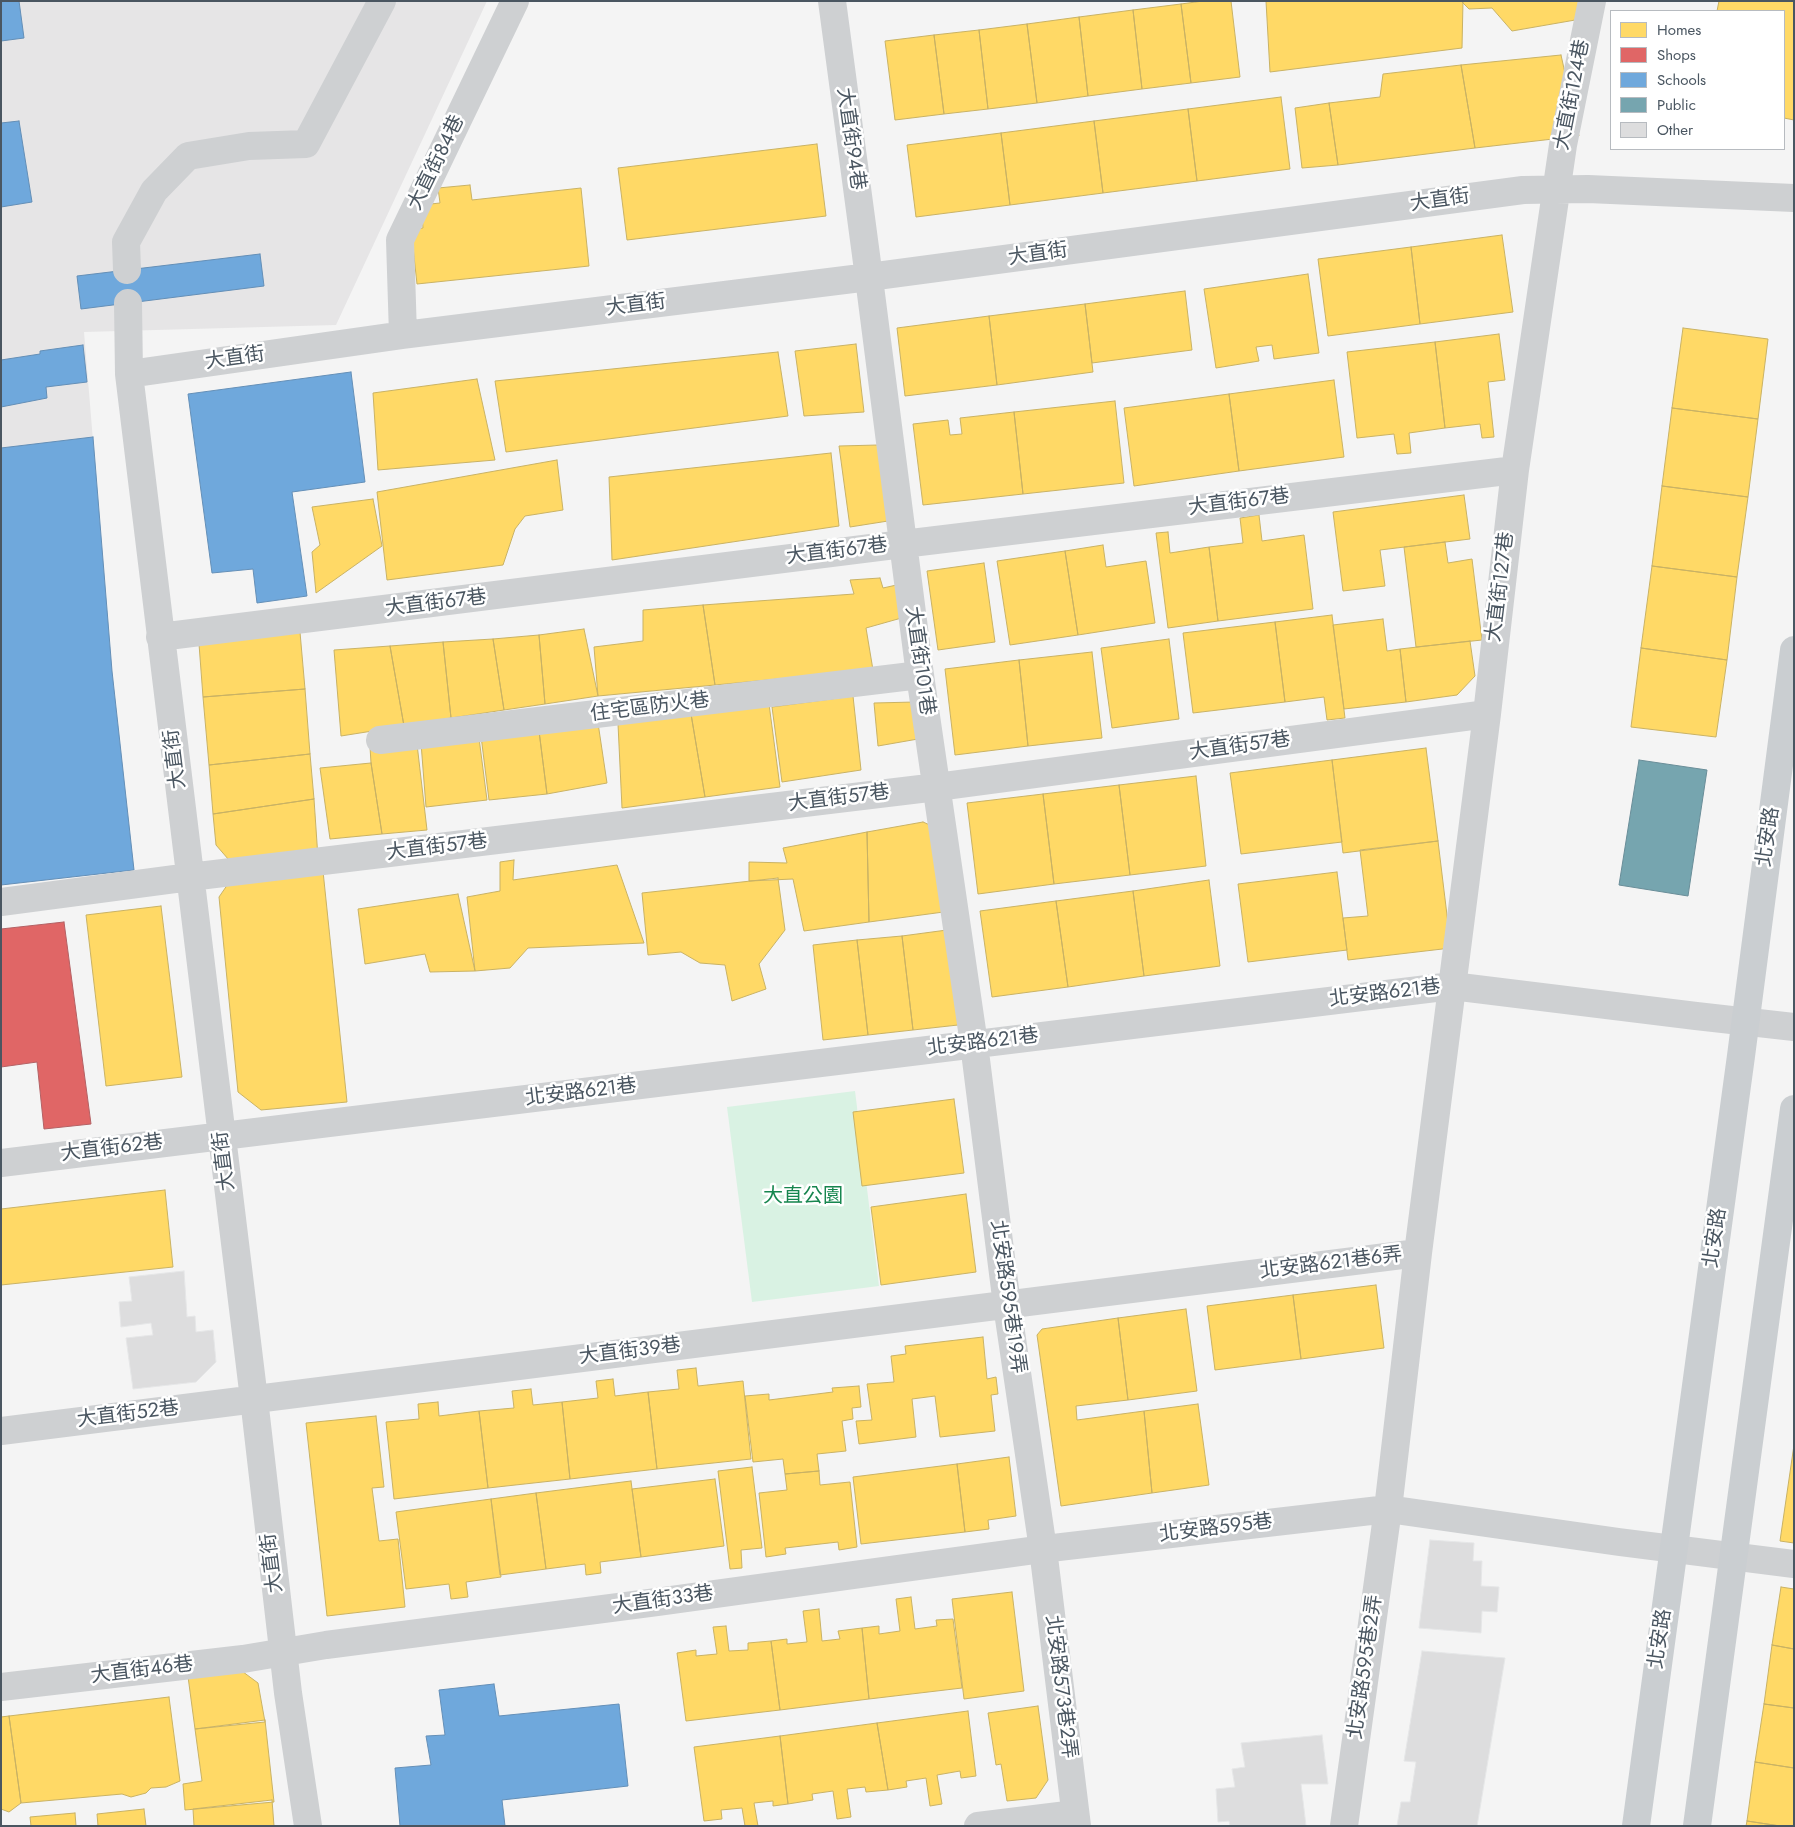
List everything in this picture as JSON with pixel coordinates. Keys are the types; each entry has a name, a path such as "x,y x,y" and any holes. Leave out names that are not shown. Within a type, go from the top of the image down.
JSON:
{"main road":[{"name":"北安路","path":"1636,1826 1737,1086 1794,650"},
{"path":"1697,1826 1794,1109"}],"street":[{"path":"126,270 126,242 154,191 188,156 249,146 306,144 382,1"},
{"name":"大直街84巷","path":"403,335 400,240 515,1"},
{"name":"大直街124巷","path":"1556,189 1592,1"},
{"name":"大直街94巷","path":"838,2 869,277"},
{"name":"大直街127巷","path":"1452,986 1487,714 1515,470 1556,189"},
{"name":"大直街","path":"308,1826 283,1652 129,374 403,335 869,277 1513,192 1588,189 1794,198"},
{"name":"大直街101巷","path":"869,277 920,675 974,1044"},
{"path":"128,303 129,374"},
{"name":"大直街67巷","path":"160,637 294,622 903,544 1515,470"},
{"name":"住宅區防火巷","path":"380,740 920,675"},
{"name":"大直街57巷","path":"1,902 190,877 937,787 1487,714"},
{"name":"北安路621巷","path":"222,1136 270,1132 1452,986 1794,1027"},
{"name":"北安路621巷6弄","path":"1007,1304 1418,1253 1452,986"},
{"name":"北安路595巷19弄","path":"974,1044 1007,1304 1043,1549"},
{"name":"大直街62巷","path":"1,1163 222,1136"},
{"path":"1388,1509 1418,1253"},
{"name":"大直街39巷","path":"254,1399 1007,1304"},
{"name":"大直街52巷","path":"1,1431 254,1399"},
{"name":"北安路595巷","path":"1043,1549 1388,1509 1794,1564"},
{"name":"北安路595巷2弄","path":"1344,1826 1388,1509"},
{"name":"大直街33巷","path":"283,1652 1043,1549"},
{"name":"北安路573巷2弄","path":"1043,1549 1076,1820"},
{"name":"大直街46巷","path":"1,1687 243,1659 283,1652"},
{"path":"978,1826 1076,1820"}],"shaded area":[{"path":"1,1 487,1 336,325 84,332 112,671 134,870 1,885"}],"green space":[{"name":"大直公園","path":"855,1091 879,1286 752,1302 727,1107"}],"building: Homes":[{"path":"1203,1 1231,1 1240,77 1191,83 1181,4"},
{"path":"1266,1 1463,1 1462,48 1270,72"},
{"path":"1461,1 1581,1 1581,19 1512,31 1492,8 1469,9"},
{"path":"1719,1 1794,1 1794,120 1785,118 1785,10 1717,10"},
{"path":"1181,4 1191,83 1142,89 1133,10"},
{"path":"1133,10 1142,89 1088,96 1079,17"},
{"path":"1079,17 1088,96 1037,103 1027,24"},
{"path":"1027,24 1037,103 988,109 979,30"},
{"path":"979,30 988,109 944,114 934,35"},
{"path":"934,35 944,114 895,120 885,41"},
{"path":"1561,55 1579,136 1475,148 1461,65"},
{"path":"1461,65 1475,148 1338,165 1329,103 1380,97 1383,74"},
{"path":"1281,97 1290,169 1197,181 1188,109"},
{"path":"1329,103 1338,165 1302,168 1295,108"},
{"path":"1188,109 1197,181 1103,193 1094,121"},
{"path":"1094,121 1103,193 1010,205 1001,133"},
{"path":"1001,133 1010,205 916,217 907,145"},
{"path":"817,144 826,216 627,240 618,168"},
{"path":"470,185 472,200 581,188 589,266 417,284 411,229 423,228 421,205 440,203 438,188"},
{"path":"1502,235 1513,312 1420,324 1411,247"},
{"path":"1411,247 1420,324 1328,336 1318,259"},
{"path":"1308,274 1319,353 1274,359 1272,345 1256,347 1259,361 1216,368 1204,289"},
{"path":"1185,291 1192,350 1092,363 1085,304"},
{"path":"1085,304 1093,372 997,385 989,316"},
{"path":"989,316 997,385 905,396 897,328"},
{"path":"1683,328 1768,339 1758,419 1672,408"},
{"path":"1499,334 1505,380 1488,382 1494,437 1482,438 1480,424 1445,428 1435,342"},
{"path":"1435,342 1445,428 1409,433 1411,453 1397,454 1394,434 1357,438 1347,352"},
{"path":"856,344 864,412 804,416 795,351"},
{"path":"778,352 788,416 506,452 495,381"},
{"path":"477,379 495,460 378,470 373,393"},
{"path":"1334,380 1344,457 1239,471 1229,394"},
{"path":"1229,394 1239,471 1134,486 1124,408"},
{"path":"1115,401 1124,483 1023,494 1014,412"},
{"path":"1672,408 1758,419 1748,497 1662,486"},
{"path":"1014,412 1023,494 923,505 913,424 948,420 950,435 962,434 960,418"},
{"path":"878,445 888,521 850,527 839,446"},
{"path":"831,453 839,526 612,560 609,477"},
{"path":"557,460 563,510 525,516 515,529 503,565 387,580 377,492"},
{"path":"1662,486 1748,497 1737,577 1652,566"},
{"path":"1464,495 1470,539 1380,550 1385,586 1343,591 1333,512"},
{"path":"373,499 382,546 316,593 312,552 320,545 312,507"},
{"path":"1259,515 1262,541 1304,535 1313,609 1218,621 1209,547 1243,543 1240,518"},
{"path":"1168,532 1170,553 1209,547 1218,621 1168,628 1156,533"},
{"path":"1445,542 1448,563 1472,559 1482,640 1416,647 1404,547"},
{"path":"1103,545 1106,567 1146,561 1155,623 1078,635 1065,551"},
{"path":"1065,551 1078,635 1010,645 997,561"},
{"path":"984,563 995,642 938,650 927,571"},
{"path":"1652,566 1737,577 1727,660 1641,648"},
{"path":"880,578 883,588 901,584 905,617 866,628 873,670 715,685 703,605 854,594 850,580"},
{"path":"703,605 715,685 598,696 594,647 643,641 643,610"},
{"path":"1332,615 1345,718 1327,720 1324,697 1285,702 1275,622"},
{"path":"1383,619 1387,651 1400,649 1406,702 1344,709 1333,625"},
{"path":"1275,622 1285,702 1193,713 1183,633"},
{"path":"584,629 598,696 545,704 539,635"},
{"path":"300,632 305,689 203,697 199,644"},
{"path":"539,635 545,704 504,710 493,639"},
{"path":"493,639 504,710 451,718 443,642"},
{"path":"1169,639 1179,719 1112,728 1101,648"},
{"path":"1470,641 1475,676 1457,695 1406,702 1400,649"},
{"path":"443,642 451,718 404,726 390,646"},
{"path":"390,646 404,726 341,736 334,650"},
{"path":"1641,648 1727,660 1716,737 1631,727"},
{"path":"1092,652 1102,738 1028,746 1019,660"},
{"path":"1019,660 1028,746 955,755 945,669"},
{"path":"305,689 310,754 209,765 203,697"},
{"path":"853,696 861,770 782,782 772,707"},
{"path":"915,702 918,739 878,746 874,703"},
{"path":"769,704 780,787 705,797 691,714"},
{"path":"691,714 705,797 622,808 618,724"},
{"path":"598,723 607,783 547,794 539,731"},
{"path":"539,731 547,794 489,800 481,736"},
{"path":"479,738 487,800 426,807 421,743"},
{"path":"417,744 427,830 382,834 370,747"},
{"path":"1426,748 1438,841 1343,853 1332,760"},
{"path":"310,754 314,799 213,814 209,765"},
{"path":"1332,760 1342,842 1241,854 1230,773"},
{"path":"371,763 382,834 330,839 320,768"},
{"path":"1196,776 1206,866 1130,875 1119,785"},
{"path":"1119,785 1130,875 1054,884 1043,794"},
{"path":"1043,794 1054,884 978,894 967,803"},
{"path":"314,799 318,858 235,867 216,845 213,814"},
{"path":"923,822 941,830 951,911 869,922 867,832"},
{"path":"867,832 869,922 804,931 793,879 749,881 749,862 787,863 783,848"},
{"path":"1438,841 1451,948 1348,960 1343,918 1368,916 1360,850"},
{"path":"514,860 513,880 617,865 644,943 528,948 510,968 475,971 467,897 500,891 500,862"},
{"path":"323,871 347,1102 261,1110 238,1092 219,897 230,881"},
{"path":"1337,872 1347,950 1248,962 1238,884"},
{"path":"778,878 785,930 759,964 766,989 732,1001 725,965 700,963 681,952 648,955 642,893"},
{"path":"1209,880 1220,966 1144,976 1133,891"},
{"path":"1133,891 1144,976 1068,987 1056,901"},
{"path":"458,894 475,971 430,972 425,954 365,964 358,909"},
{"path":"1056,901 1068,987 992,997 980,911"},
{"path":"161,906 182,1077 106,1086 86,915"},
{"path":"947,930 958,1025 913,1030 902,936"},
{"path":"902,936 913,1030 868,1035 857,940"},
{"path":"857,940 868,1035 823,1040 813,945"},
{"path":"954,1099 964,1173 862,1186 853,1112"},
{"path":"165,1190 173,1267 1,1285 1,1209"},
{"path":"966,1194 976,1272 881,1285 871,1207"},
{"path":"1376,1285 1384,1348 1301,1359 1293,1295"},
{"path":"1293,1295 1301,1359 1215,1370 1207,1306"},
{"path":"1186,1309 1197,1391 1128,1400 1118,1318"},
{"path":"1118,1318 1128,1400 1076,1406 1077,1420 1144,1411 1152,1493 1061,1506 1037,1335 1042,1329"},
{"path":"983,1337 987,1379 996,1377 998,1394 991,1395 995,1431 940,1437 935,1396 912,1399 916,1437 859,1444 856,1421 872,1420 867,1384 894,1382 891,1356 906,1354 905,1346"},
{"path":"696,1368 698,1386 743,1381 751,1459 657,1469 648,1392 679,1389 677,1370"},
{"path":"613,1379 615,1396 648,1392 657,1469 570,1479 562,1402 598,1398 596,1381"},
{"path":"859,1386 861,1407 852,1408 853,1419 842,1421 846,1451 817,1454 819,1471 785,1474 783,1459 753,1462 745,1396 769,1394 769,1400 833,1392 832,1388"},
{"path":"531,1389 533,1405 562,1402 570,1479 488,1488 479,1411 514,1408 512,1391"},
{"path":"438,1402 439,1416 479,1411 488,1488 394,1499 386,1422 419,1419 418,1404"},
{"path":"1198,1404 1209,1485 1152,1493 1144,1411"},
{"path":"376,1416 384,1487 372,1488 379,1541 398,1539 405,1607 327,1616 306,1423"},
{"path":"1794,1445 1794,1543 1780,1541"},
{"path":"1009,1457 1016,1516 988,1520 989,1529 965,1532 957,1464"},
{"path":"957,1464 965,1532 861,1544 853,1477"},
{"path":"752,1467 762,1548 741,1550 742,1568 730,1569 718,1471"},
{"path":"819,1471 820,1485 850,1482 857,1547 839,1550 838,1542 785,1548 786,1554 766,1557 759,1493 787,1490 785,1474"},
{"path":"715,1479 724,1546 641,1557 632,1489"},
{"path":"631,1481 641,1557 600,1562 601,1573 586,1575 585,1564 546,1569 536,1493"},
{"path":"536,1493 546,1569 500,1575 491,1499"},
{"path":"491,1499 501,1577 466,1582 468,1597 451,1599 449,1584 406,1589 396,1512"},
{"path":"1781,1587 1794,1589 1794,1649 1772,1645"},
{"path":"1012,1592 1024,1691 964,1699 952,1599"},
{"path":"911,1597 915,1629 937,1626 936,1620 953,1619 962,1688 869,1699 862,1628 879,1626 879,1634 900,1631 896,1599"},
{"path":"819,1609 822,1641 840,1639 838,1631 862,1628 869,1699 780,1710 771,1641 787,1639 787,1644 807,1642 803,1611"},
{"path":"726,1626 729,1651 748,1650 748,1643 771,1641 780,1710 686,1721 677,1653 696,1650 696,1656 717,1654 713,1627"},
{"path":"1772,1645 1794,1649 1794,1708 1764,1704"},
{"path":"231,1663 258,1683 265,1722 195,1729 187,1669"},
{"path":"169,1697 180,1781 166,1787 151,1788 146,1793 131,1797 122,1794 21,1803 9,1716"},
{"path":"1764,1704 1794,1708 1794,1768 1755,1762"},
{"path":"1038,1706 1048,1780 1036,1798 1007,1801 1001,1764 996,1765 988,1713"},
{"path":"968,1711 976,1776 961,1778 960,1771 937,1775 942,1804 930,1806 926,1778 906,1781 907,1787 888,1790 877,1723"},
{"path":"9,1716 21,1803 9,1812 1,1809 1,1717"},
{"path":"265,1720 274,1802 185,1810 183,1784 202,1781 195,1729"},
{"path":"877,1723 888,1790 866,1792 865,1787 847,1789 851,1817 837,1819 833,1791 812,1794 813,1800 788,1804 780,1736"},
{"path":"780,1736 788,1804 773,1806 773,1801 754,1803 758,1826 745,1826 742,1808 721,1810 722,1819 704,1821 694,1747"},
{"path":"1755,1762 1794,1768 1794,1826 1747,1821"},
{"path":"272,1800 274,1826 194,1826 193,1809"},
{"path":"144,1809 146,1826 98,1826 97,1814"},
{"path":"75,1813 76,1826 31,1826 30,1817"},
{"path":"1747,1821 1780,1826 1746,1826"}],"building: Shops":[{"path":"64,922 91,1124 44,1129 37,1062 1,1067 1,929"}],"building: Schools":[{"path":"1,1 19,1 24,38 1,41"},
{"path":"19,121 32,202 1,207 1,123"},
{"path":"260,254 264,286 81,309 77,276"},
{"path":"83,345 87,382 46,387 47,398 1,407 1,360 40,354 40,351"},
{"path":"351,372 365,482 292,492 307,596 257,603 253,569 212,573 188,394"},
{"path":"93,437 112,671 134,870 1,885 1,448"},
{"path":"494,1684 499,1716 619,1704 628,1786 502,1800 505,1826 400,1826 395,1768 431,1765 426,1736 445,1735 439,1690"}],"building: Public":[{"path":"1639,760 1707,770 1688,896 1619,885"}],"building: Other":[{"path":"184,1271 187,1317 195,1316 196,1332 213,1330 216,1362 196,1382 133,1389 126,1338 153,1335 151,1323 121,1327 119,1302 132,1301 129,1277"},
{"path":"1430,1540 1474,1543 1473,1561 1482,1561 1481,1586 1499,1587 1497,1612 1482,1611 1481,1633 1419,1628"},
{"path":"1422,1651 1505,1658 1477,1826 1397,1826 1401,1802 1410,1802 1416,1762 1404,1761"},
{"path":"1322,1735 1328,1784 1301,1784 1306,1826 1230,1826 1229,1821 1218,1822 1216,1789 1235,1787 1232,1769 1245,1767 1241,1743"}]}
